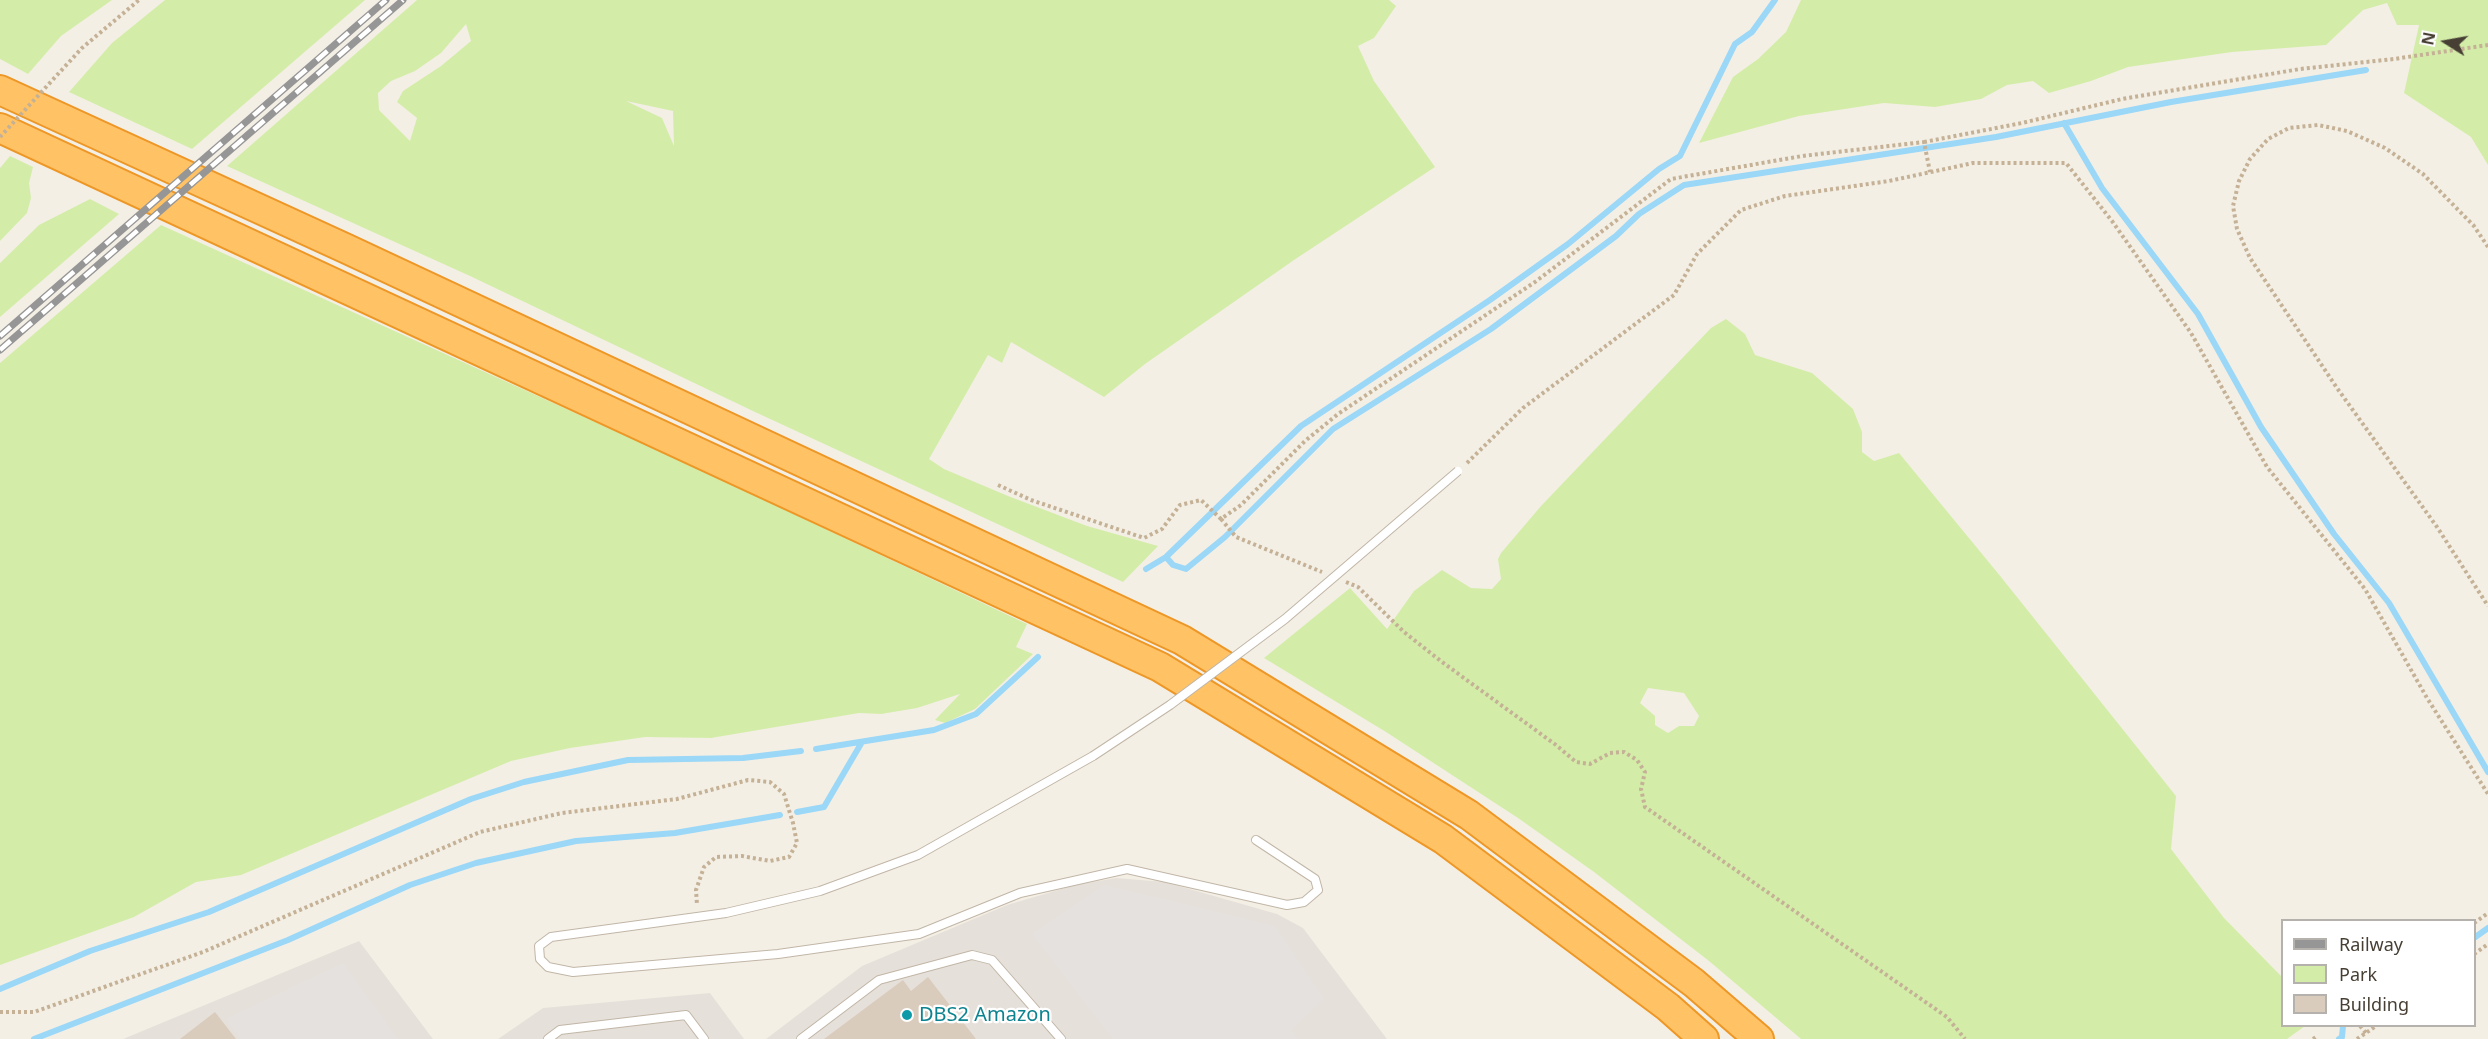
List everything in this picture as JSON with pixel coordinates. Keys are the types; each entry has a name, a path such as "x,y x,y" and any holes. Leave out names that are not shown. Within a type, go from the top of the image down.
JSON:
{"highway":[{"path":"0,90 347,249 1182,640 1469,815 1694,983 1759,1039"},
{"path":"0,128 1160,667 1443,839 1668,1007 1704,1039"}],"lane":[{"path":"1256,840 1315,879 1318,890 1305,902 1287,905 1127,869 1020,893 919,934 778,954 573,972 548,967 540,959 539,946 551,937 699,917 820,891 918,855 1093,756 1170,705 1284,619 1458,471"},
{"path":"801,1039 879,980 972,955 992,960 1062,1039"},
{"path":"548,1039 561,1030 686,1015 704,1039"}],"path":[{"path":"0,136 82,48 139,0"},
{"path":"1221,519 1241,505 1305,441 1338,414 1535,282 1671,179 1802,156 1924,142 2022,123 2122,99 2300,69 2394,59 2488,45"},
{"path":"2488,247 2474,226 2423,174 2385,148 2347,131 2318,125 2289,128 2268,139 2250,159 2239,181 2233,206 2236,229 2250,258 2337,388 2437,527 2488,606"},
{"path":"1924,142 1930,172"},
{"path":"1458,471 1523,408 1674,295 1698,254 1741,210 1785,196 1890,181 1972,163 2066,162 2112,221 2191,333 2267,467 2366,589 2427,698 2488,794"},
{"path":"998,485 1030,500 1144,538 1162,529 1180,505 1201,500 1236,537 1327,574"},
{"path":"1338,578 1358,587 1404,632 1576,762 1590,764 1610,753 1624,752 1637,760 1645,772 1641,789 1645,807 1947,1017 1965,1039"},
{"path":"0,1012 34,1012 203,952 480,832 562,813 677,799 748,780 770,782 784,794 794,823 797,843 789,857 770,861 742,856 716,857 704,867 696,890 699,917"},
{"path":"2476,922 2488,913"},
{"path":"2476,953 2488,944"},
{"path":"2361,1027 2366,1033"},
{"path":"2357,1039 2375,1027"}],"shaded area":[{"path":"1116,878 1165,882 1277,914 1303,928 1387,1039 766,1039 862,966 1007,905 1075,885"},
{"path":"1104,885 1275,926 1324,999 1291,1030 1298,1039 1113,1039 1032,934"},
{"path":"359,941 433,1039 123,1039"},
{"path":"343,963 398,1039 241,1039 226,1019"},
{"path":"710,993 744,1039 498,1039 543,1008"}],"green space":[{"path":"0,0 112,0 61,36 28,74 0,59"},
{"path":"165,0 365,0 192,149 69,92 112,43"},
{"path":"417,0 1389,0 1396,6 1374,38 1358,46 1374,81 1435,167 1294,260 1145,364 1104,397 1011,342 1002,363 988,355 929,459 944,469 1008,496 1087,526 1158,546 1123,582 755,412 470,276 227,166","holes":["466,24 471,41 441,66 403,91 397,102 417,118 410,141 379,110 378,93 391,81 415,71 441,53","626,101 673,111 674,146 662,118"]},
{"path":"1801,0 2488,0 2488,165 2471,137 2404,93 2419,25 2397,25 2387,3 2363,10 2326,45 2232,52 2128,67 2049,93 2033,81 2007,85 1981,99 1935,107 1884,103 1799,116 1699,143 1733,77 1758,59 1786,32"},
{"path":"10,156 33,167 29,183 31,198 27,213 0,241 0,168"},
{"path":"90,199 119,214 0,317 0,263 39,225"},
{"path":"161,225 692,466 1027,624 1016,647 1033,654 975,709 945,723 935,720 960,694 917,708 881,714 859,713 711,738 645,737 570,748 511,761 241,875 196,882 134,917 0,965 0,363"},
{"path":"1726,319 1745,334 1755,355 1812,373 1853,409 1862,432 1862,452 1874,461 1899,453 2176,796 2171,849 2224,918 2281,976 2281,1027 2304,1027 2287,1039 1801,1039 1709,961 1594,872 1518,818 1386,732 1264,658 1350,588 1387,629 1414,591 1442,570 1471,588 1492,589 1501,579 1498,559 1501,553 1541,506 1711,328","holes":["1648,688 1684,693 1699,716 1694,726 1679,726 1668,733 1655,725 1655,716 1640,703"]}],"building":[{"name":"DBS2 Amazon","path":"928,977 976,1039 824,1039 903,980 911,991"},
{"path":"215,1012 236,1039 180,1039"}],"waterway":[{"path":"1146,569 1166,557 1301,426 1490,300 1568,244 1659,169 1680,156 1735,44 1752,32 1775,0"},
{"path":"1166,557 1173,565 1186,569 1225,537 1333,429 1491,329 1616,236 1639,214 1684,185 1996,137 2171,102 2366,70"},
{"path":"2064,123 2102,188 2198,314 2261,427 2334,534 2389,603 2488,772"},
{"path":"816,749 934,730 976,714 1038,657"},
{"path":"797,812 824,807 862,742"},
{"path":"0,989 90,951 209,912 471,799 524,782 628,760 743,758 801,751"},
{"path":"34,1039 288,940 410,885 476,863 576,841 675,833 780,815"},
{"path":"2476,937 2488,928"},
{"path":"2339,1039 2342,1037 2343,1027"}],"railway":[{"path":"0,336 386,0"},
{"path":"0,350 403,0"}],"place":[{"name":"DBS2 Amazon","path":"907,1015"}]}
